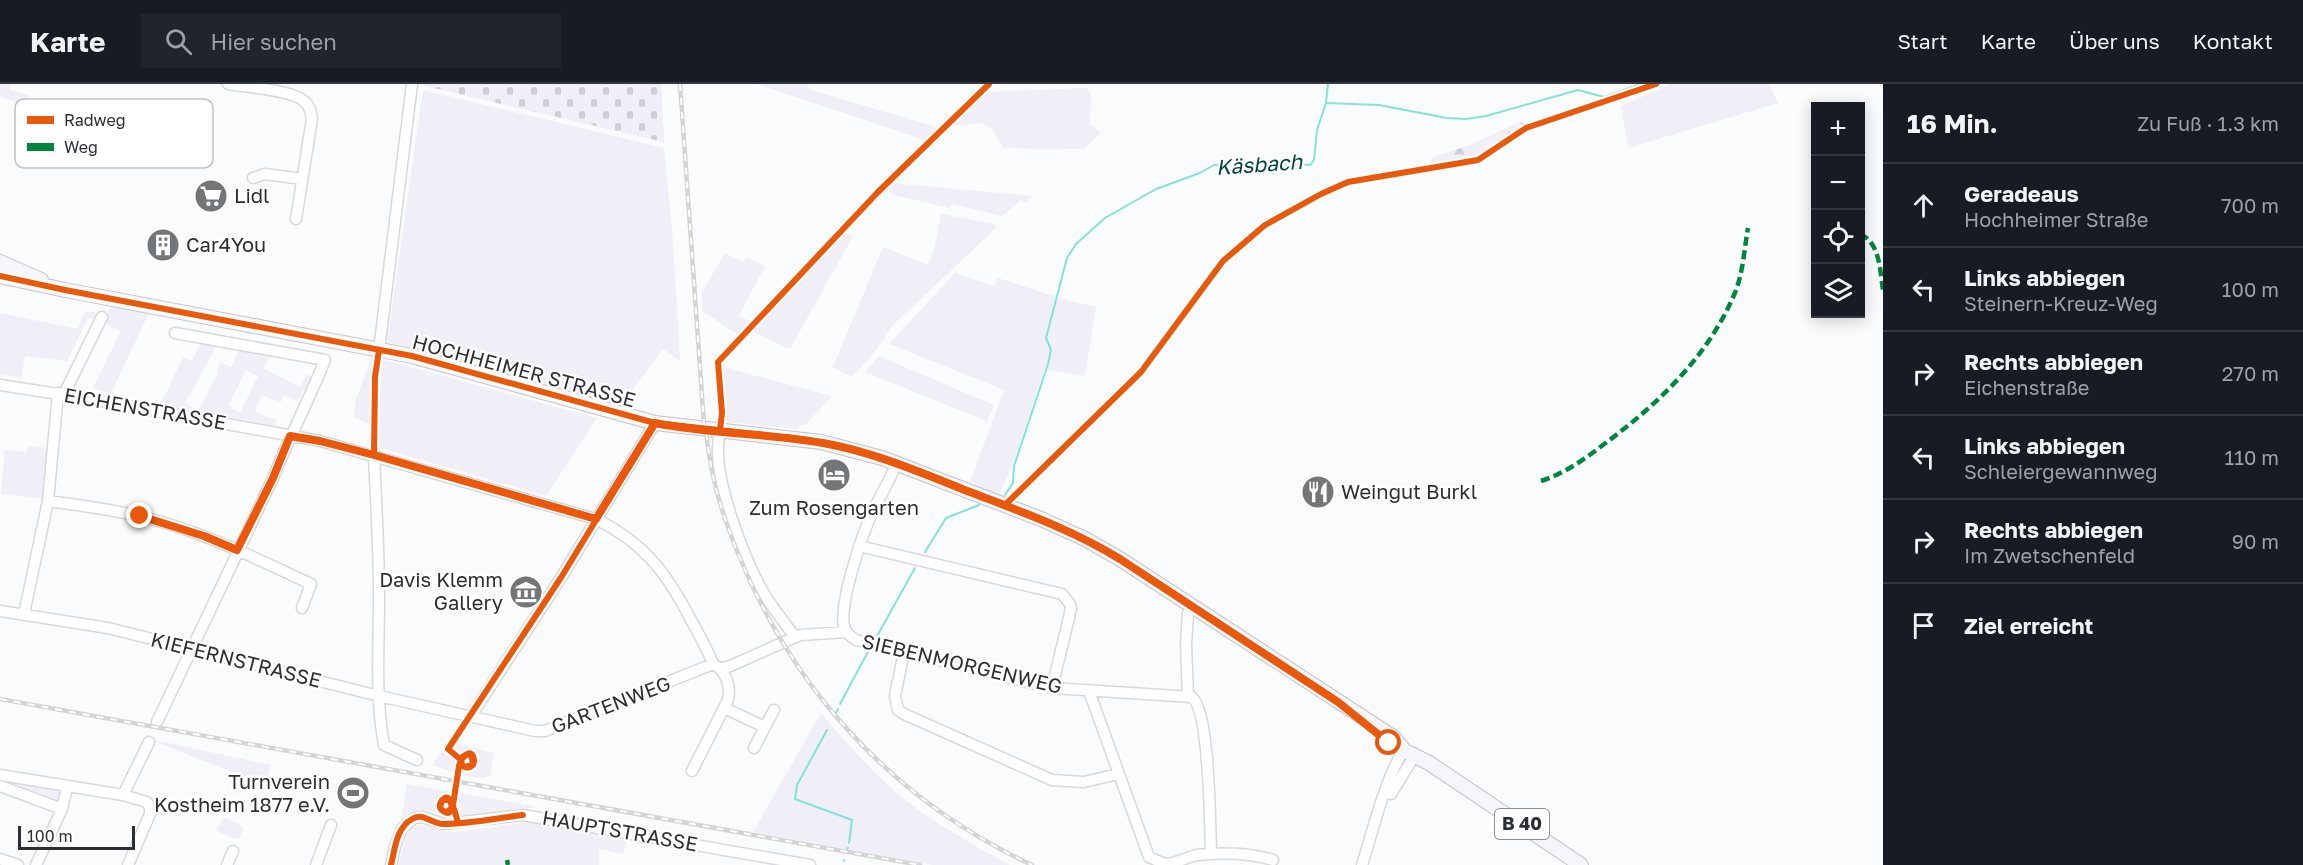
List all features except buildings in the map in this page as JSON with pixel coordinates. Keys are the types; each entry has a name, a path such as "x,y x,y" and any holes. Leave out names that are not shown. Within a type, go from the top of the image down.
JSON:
{"main road":[{"name":"HOCHHEIMER STRASSE","path":"0,262 64,290"},
{"name":"HOCHHEIMER STRASSE","path":"0,276 412,356 655,423 821,442 897,463 1041,519 1085,539 1120,559 1394,737 1410,752 1581,865"}],"street":[{"path":"228,84 287,89 305,101 311,112 296,219"},
{"path":"379,350 412,84"},
{"path":"253,178 265,174 302,179"},
{"path":"24,614 48,501 62,394 102,317"},
{"path":"157,722 273,478 325,360 175,333"},
{"name":"EICHENSTRASSE","path":"0,385 62,394 320,441 596,519 636,543 659,566 677,593 717,666 729,693 724,708 692,771"},
{"path":"471,716 655,423"},
{"path":"720,430 718,450 722,479 745,550 765,595 795,637"},
{"path":"374,455 379,566 379,696 384,745 417,760"},
{"name":"SIEBENMORGENWEG","path":"897,463 871,514 859,546 847,596 844,622 847,632 856,640 1052,688 1188,696"},
{"path":"48,501 140,516 204,536 311,584 302,608"},
{"path":"859,546 1062,594 1067,598 1071,609 1052,688"},
{"name":"KIEFERNSTRASSE","path":"0,611 108,628 379,696 471,716"},
{"path":"1188,614 1186,645 1188,696 1197,704 1202,721 1211,854"},
{"name":"GARTENWEG","path":"471,716 522,729 545,731 717,666 728,668 795,637 808,633 847,632"},
{"path":"904,652 895,696 898,710 904,714 1052,780 1084,782 1118,774"},
{"path":"1089,691 1149,857 1159,864 1171,864 1182,859 1211,854 1243,855 1273,860"},
{"path":"724,708 765,727"},
{"path":"754,748 774,710"},
{"path":"123,795 149,742"},
{"path":"1362,865 1382,806 1410,752"},
{"path":"0,775 123,795 147,802 150,814 128,865"},
{"path":"0,786 62,809"},
{"path":"36,865 62,809 67,787"},
{"name":"HAUPTSTRASSE","path":"392,865 395,846 402,829 414,818 423,817 443,824 523,814 810,865"},
{"path":"316,865 331,825"},
{"path":"227,865 233,851"},
{"path":"0,859 18,865"}],"green space":[{"path":"0,84 11,84 10,90 29,95 28,99 15,99 15,102 0,97"},
{"path":"417,84 661,84 664,142 663,142"},
{"path":"757,84 809,84 808,89 939,128 925,140"},
{"path":"1671,84 1769,84 1778,103 1628,148 1621,106"},
{"path":"1087,88 1091,95 1090,124 1101,133 1084,149 1003,148 987,126 977,123 961,126 956,123 987,92"},
{"path":"423,90 664,148 673,242 680,361 663,349 620,407 387,342"},
{"path":"1522,121 1523,126 1476,158 1433,165 1430,162 1434,157 1470,145"},
{"path":"890,183 1034,196 1025,203 1021,200 1002,216 952,204 949,208 894,195 887,190"},
{"path":"941,214 995,224 996,228 892,326 874,353 852,377 833,367 883,247 928,265 935,246"},
{"path":"844,234 853,236 790,349 753,332"},
{"path":"725,253 743,262 746,257 765,266 739,315 752,323 740,336 702,311 702,292"},
{"path":"955,273 994,286 998,278 1066,300 1096,307 1085,376 1044,369 1012,467 999,495 970,482 1004,390 889,344"},
{"path":"112,307 149,313 111,393 93,388 121,331 104,323"},
{"path":"85,311 98,313 95,319 88,318 67,361 25,356 21,378 0,374 0,313 78,329"},
{"path":"202,340 218,343 185,403 199,410 221,363 231,367 240,349 270,355 264,369 300,387 307,375 315,378 309,391 304,389 298,401 284,395 281,402 261,395 255,412 276,420 274,426 161,404 183,357 192,361","holes":["246,370 258,376 240,413 228,406"]},
{"path":"372,356 597,418 546,496 367,444 370,424 354,418 356,399"},
{"path":"879,356 994,405 987,421 865,372"},
{"path":"723,367 832,396 807,423 795,429 726,422"},
{"path":"28,446 47,448 43,499 1,494 5,450 27,452"},
{"path":"821,713 871,769 904,799 943,826 1010,865 933,865 753,832"},
{"path":"146,738 270,765 266,786"},
{"path":"454,743 494,753 490,776 476,778 432,765 443,750 459,760 461,756"},
{"path":"0,775 67,787 62,809 0,786"},
{"path":"407,784 538,807 443,817 430,811 408,812 401,823"},
{"path":"224,818 240,824 243,829 239,838 219,832 217,829"},
{"path":"532,822 627,838 623,854 599,849 599,865 398,865 407,835 415,827 425,825 447,833"}],"waterway":[{"path":"1326,102 1328,84"},
{"name":"Käsbach","path":"1005,495 1013,483 1014,466 1048,364 1051,350 1046,338 1067,258 1076,244 1105,218 1156,189 1200,173 1214,165 1248,162 1310,165 1314,160 1317,130 1326,103 1379,105 1447,118 1466,119 1486,116 1578,90 1604,97 1641,84"},
{"name":"Käsbach","path":"925,552 946,518 979,505"},
{"name":"Käsbach","path":"876,638 915,568"},
{"name":"Käsbach","path":"840,704 870,648"},
{"name":"Käsbach","path":"836,713 838,709"},
{"name":"Käsbach","path":"827,730 797,785 795,799 852,820 849,843"}],"railway":[{"path":"680,84 704,424 721,505 752,585 779,636 811,684 847,729 887,769 931,805 980,837 1032,865"},
{"path":"0,699 920,865"}],"marked path":[{"path":"1541,481 1576,464 1626,427 1663,394 1696,358 1711,338 1734,295 1741,271 1748,228"},
{"path":"1865,237 1872,243 1878,258 1883,290"},
{"path":"507,860 508,865"}],"cycle path":[{"path":"720,430 722,413 718,362 878,192 989,84"},
{"path":"0,276 412,356 655,423 800,439 839,446 897,463 1005,505 1141,372 1223,261 1265,225 1348,182 1478,160 1526,128 1656,84"},
{"path":"374,455 375,377 379,350"},
{"path":"458,823 453,805 450,800 442,800 440,808 446,812 449,813 451,810 451,805 450,801 448,798 445,798 441,802 440,805 440,807 441,809 443,811 446,812 448,811 451,809 453,805 460,763 462,759 464,756 466,754 469,753 473,756 474,760 474,763 472,765 470,767 468,768 465,767 463,765 461,762 461,758 467,754 472,757 473,765 465,767 464,767 461,762 461,760 461,759 460,759 448,749 562,576 655,423"},
{"path":"391,865 399,833 416,817 443,824 523,815"}],"place":[{"name":"Lidl","path":"211,196"},
{"name":"Car4You","path":"163,245"},
{"name":"Zum Rosengarten","path":"834,475"},
{"name":"Weingut Burkl","path":"1318,492"},
{"name":"Davis Klemm Gallery","path":"526,592"},
{"name":"Turnverein Kostheim 1877 e.V.","path":"353,793"}],"route":[{"path":"140,516 204,536 237,550 273,478 290,436 374,455 596,519 655,423 821,442 897,463 1041,519 1085,539 1120,559 1338,702 1389,743"}]}
